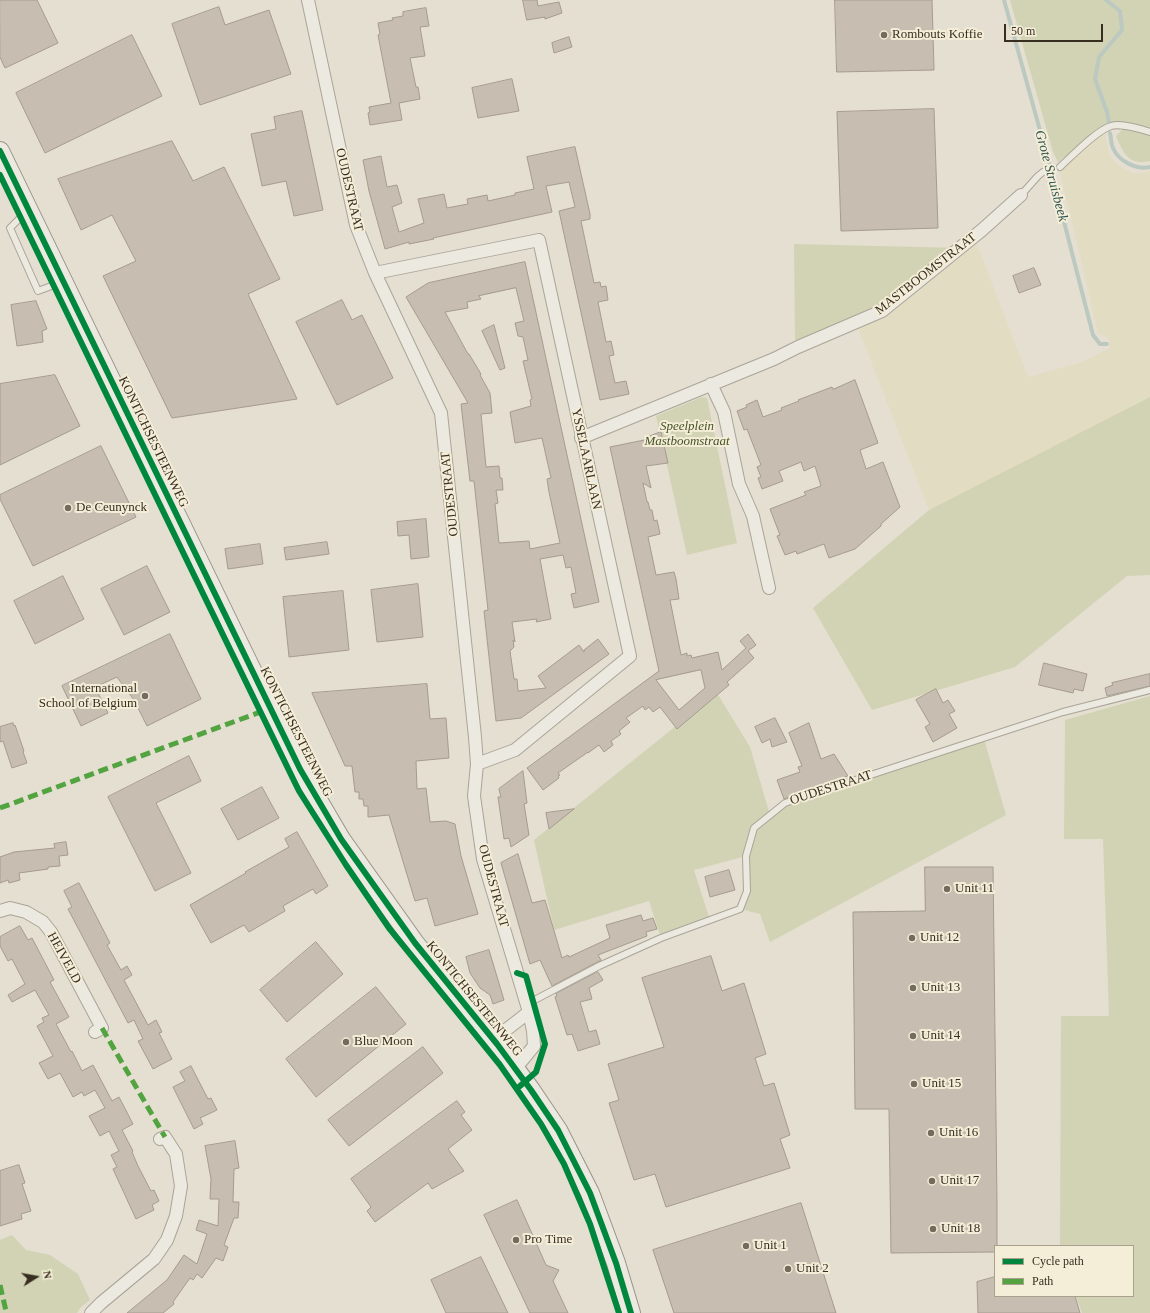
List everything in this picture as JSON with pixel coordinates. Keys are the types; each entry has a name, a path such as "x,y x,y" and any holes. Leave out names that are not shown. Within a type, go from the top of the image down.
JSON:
{"street":[{"name":"OUDESTRAAT","path":"308,0 356,225 375,273 441,413 462,604 477,764 474,796 483,859 534,1031 534,1046 515,1068"},
{"name":"KONTICHSESTEENWEG","path":"0,151 300,769 341,839 415,943 515,1068 558,1130 590,1193 616,1263 631,1313"},
{"name":"MASTBOOMSTRAAT","path":"581,438 774,359 798,347 882,311 982,230 1021,195"},
{"name":"YSSELAARLAAN","path":"375,273 539,240 581,438 630,656 515,750 477,764"},
{"path":"711,384 724,412 739,484 753,516 769,588"},
{"name":"HEIVELD","path":"0,911 10,908 26,912 43,922 51,932 102,1028 95,1032"},
{"name":"OUDESTRAAT","path":"493,1040 528,1008"},
{"path":"91,1313 154,1258 167,1240 176,1216 181,1186 176,1154 165,1137 160,1139"}],"lane":[{"path":"1060,167 1100,132 1112,125 1142,129 1150,132"},
{"path":"1021,195 1043,172"},
{"path":"30,213 21,217 10,228 38,292 63,281"},
{"name":"OUDESTRAAT","path":"528,1008 599,966 661,938 740,909 747,891 746,856 754,828 785,803 1063,712 1150,690"}],"shaded area":[{"path":"1101,134 1105,134 1109,154 1118,165 1132,173 1144,173 1150,171 1150,397 929,510 856,323 948,256 967,252 977,244 1028,377 1082,362 1110,348 1109,339 1098,333 1060,172"}],"green space":[{"path":"1010,0 1150,0 1150,161 1137,162 1132,160 1124,153 1116,136 1125,127 1098,130 1058,162 1053,152"},
{"path":"794,244 961,248 882,311 798,347 795,338"},
{"name":"Speelplein Mastboomstraat","path":"702,397 707,398 737,543 687,555 656,416"},
{"path":"1150,397 1150,575 1127,576 1015,667 872,710 813,608 929,510"},
{"path":"717,693 750,747 770,815 785,803 984,739 1006,815 770,942 760,914 740,909 747,891 746,856 694,870 710,920 661,938 649,901 554,930 534,840"},
{"path":"1150,696 1150,1313 1082,1313 1076,1297 1134,1297 1134,1245 1060,1245 1061,1016 1109,1016 1103,839 1064,839 1065,720"},
{"path":"12,1235 26,1250 50,1255 78,1274 90,1300 80,1308 77,1313 0,1313 0,1240"}],"building":[{"path":"0,0 37,0 58,43 5,68 0,57"},
{"path":"523,0 537,0 538,6 559,2 562,13 545,19 545,17 527,20"},
{"name":"Rombouts Koffie","path":"835,0 932,0 934,70 837,72"},
{"path":"219,7 225,25 269,10 291,74 200,105 172,24"},
{"path":"426,8 429,26 420,27 425,56 410,58 420,99 399,103 402,120 370,125 368,113 370,112 369,107 391,103 378,35 380,34 378,23 403,16 403,12"},
{"path":"132,35 162,96 45,153 16,93"},
{"path":"569,37 572,47 554,53 552,43"},
{"path":"512,79 519,111 478,118 472,88"},
{"path":"934,109 938,228 841,231 837,112"},
{"path":"302,111 323,210 294,216 286,181 262,186 251,134 276,129 274,117"},
{"path":"172,141 193,181 224,167 280,279 248,294 297,399 172,418 103,276 136,261 112,215 81,230 58,179"},
{"path":"575,147 590,214 590,219 581,221 594,283 600,282 601,287 606,286 608,300 598,302 606,342 611,341 614,355 609,356 615,383 626,381 629,394 600,400 559,211 575,207 569,182 546,186 552,212 433,238 434,239 409,244 409,242 385,249 369,191 363,160 381,156 387,187 397,185 402,203 392,207 399,232 424,223 418,199 444,194 447,208 468,204 467,199 487,195 488,201 534,189 527,157"},
{"path":"525,262 599,602 574,608 571,594 576,593 571,567 566,568 563,555 540,559 551,619 536,622 537,619 512,622 515,642 513,640 514,647 510,651 514,679 517,679 518,691 546,688 538,676 579,645 584,652 584,650 598,639 609,654 521,718 496,721 484,611 488,610 474,481 470,481 461,404 468,403 406,297 428,283","holes":["516,288 524,321 515,323 518,336 523,337 528,360 523,361 532,399 530,400 531,406 510,412 515,443 542,438 551,478 547,479 549,492 560,543 530,549 529,541 499,543 495,504 498,503 496,490 503,490 502,478 500,478 499,466 486,467 481,414 492,413 490,393 480,375 481,374 445,312 468,308 467,302 481,299 479,296"]},
{"path":"1034,268 1041,285 1019,293 1013,276"},
{"path":"342,300 352,320 362,315 393,378 337,405 296,322"},
{"path":"36,301 47,329 42,331 43,342 17,346 11,305"},
{"path":"494,325 505,368 500,370 482,331"},
{"path":"55,375 80,426 0,465 0,384"},
{"path":"855,380 878,443 860,450 866,469 883,462 900,507 855,549 829,558 824,544 797,554 796,551 785,555 777,536 780,535 770,509 806,495 804,492 821,486 815,466 804,471 801,462 779,471 783,481 762,489 758,478 761,477 757,467 761,465 747,429 744,430 737,411 747,407 746,405 757,400 763,417 782,410 781,408 799,401 798,400 832,387 833,389"},
{"path":"661,432 668,463 646,466 651,488 643,483 647,502 650,510 652,510 654,521 657,520 660,534 648,537 656,575 674,572 676,579 679,599 670,600 681,655 687,653 687,656 691,655 692,658 718,652 722,670 746,648 740,641 748,634 756,645 748,651 754,658 727,682 729,685 677,729 660,707 653,712 649,707 645,710 643,706 626,718 630,722 619,731 621,734 611,741 613,745 604,752 599,745 588,752 558,773 560,775 558,776 559,778 543,790 527,768 659,671 610,447 649,439 648,437","holes":["701,670 705,688 679,710 656,680"]},
{"name":"De Ceunynck","path":"101,446 136,517 33,566 0,499 0,495"},
{"path":"426,519 429,557 411,559 409,535 398,536 397,522"},
{"path":"327,542 329,554 286,560 284,548"},
{"path":"260,544 263,564 228,569 225,549"},
{"path":"147,566 170,612 124,635 101,589"},
{"path":"63,576 84,619 35,644 14,601"},
{"path":"418,584 423,637 377,642 371,590"},
{"path":"343,591 349,650 289,657 283,597"},
{"path":"170,634 201,699 147,726 134,700 117,677 95,687 108,713 81,726 62,686"},
{"path":"1044,663 1087,674 1083,691 1074,689 1073,693 1039,685"},
{"path":"1150,674 1150,686 1107,696 1105,688 1113,685 1112,683"},
{"path":"427,684 430,719 446,718 449,758 416,761 417,789 426,788 430,822 446,821 455,824 461,856 478,914 435,926 427,898 415,901 389,815 368,817 368,806 364,806 363,799 359,799 359,792 355,792 352,766 345,766 312,693"},
{"path":"936,689 943,703 948,700 955,711 949,714 957,728 933,742 925,727 930,724 916,700"},
{"path":"775,718 787,742 772,747 770,739 762,743 755,727"},
{"path":"13,723 14,726 15,725 27,763 12,768 3,741 0,742 0,727"},
{"path":"809,723 821,759 834,754 848,776 784,799 777,780 800,772 798,767 802,766 789,733"},
{"path":"189,756 201,781 156,803 191,873 155,891 108,797"},
{"path":"523,771 527,803 524,804 529,835 511,847 509,838 504,839 498,797 501,797 499,789"},
{"path":"262,787 279,818 238,840 221,809"},
{"path":"574,809 549,829 546,813"},
{"path":"297,832 328,886 316,894 313,889 283,906 285,911 249,932 244,925 211,943 190,905 289,847 285,839"},
{"path":"66,842 68,855 59,856 60,866 19,873 20,880 9,883 8,880 0,883 0,857 14,852 55,848 54,844"},
{"path":"518,854 532,903 545,900 562,958 568,955 569,957 610,938 606,925 641,915 643,921 653,918 657,929 646,932 647,936 598,955 601,960 552,986 540,960 530,964 501,863"},
{"path":"925,867 993,867 997,1203 997,1245 994,1245 994,1252 891,1253 889,1109 855,1109 853,912 925,911"},
{"path":"729,870 735,890 710,897 705,877"},
{"path":"79,883 110,943 107,945 121,970 127,966 132,975 124,980 148,1025 156,1020 162,1032 159,1033 172,1059 153,1069 138,1041 143,1039 134,1020 128,1023 68,909 72,907 64,891"},
{"path":"20,926 28,940 32,938 54,980 50,982 69,1017 56,1024 71,1052 72,1051 82,1071 93,1065 112,1101 119,1097 133,1124 122,1130 151,1191 154,1190 159,1201 152,1205 154,1210 136,1219 113,1169 117,1167 111,1155 119,1151 109,1131 100,1136 89,1116 105,1108 95,1090 84,1096 82,1092 73,1097 60,1073 48,1079 39,1063 53,1056 37,1026 44,1022 42,1018 49,1015 35,990 12,1002 8,995 25,984 12,959 8,961 0,946 0,937"},
{"path":"316,942 343,974 287,1022 260,990"},
{"path":"489,950 504,1000 493,1004 490,995 480,988 470,973 466,957"},
{"path":"711,956 722,991 744,983 766,1054 755,1058 764,1086 774,1083 790,1135 780,1139 790,1168 666,1207 655,1174 634,1180 609,1103 619,1100 608,1064 664,1047 642,978"},
{"path":"598,972 603,980 589,988 592,999 580,1002 589,1032 596,1030 600,1044 578,1051 572,1034 567,1035 555,997 557,996 556,994"},
{"name":"Blue Moon","path":"376,987 406,1024 316,1097 286,1059"},
{"path":"423,1047 443,1073 349,1146 328,1120"},
{"path":"191,1066 208,1099 211,1098 217,1110 200,1118 203,1124 194,1129 173,1087 185,1081 180,1072"},
{"path":"457,1101 465,1112 461,1115 472,1130 448,1149 464,1171 432,1189 428,1183 375,1222 367,1211 371,1207 351,1179"},
{"path":"235,1141 239,1168 234,1169 233,1202 239,1202 238,1218 234,1218 224,1245 228,1247 223,1261 216,1258 202,1278 197,1274 193,1280 190,1278 173,1302 174,1304 163,1313 127,1313 167,1280 184,1255 197,1264 207,1234 196,1230 199,1220 218,1226 219,1199 210,1199 211,1179 205,1146"},
{"path":"19,1165 25,1183 22,1184 31,1211 21,1214 22,1219 0,1226 0,1171"},
{"name":"Pro Time","path":"517,1200 546,1265 559,1270 553,1281 568,1313 530,1313 484,1215"},
{"path":"801,1203 836,1313 674,1313 653,1250"},
{"path":"481,1257 508,1313 446,1313 431,1280"},
{"path":"994,1277 994,1297 1075,1297 1080,1313 978,1313 977,1282"}],"waterway":[{"name":"Grote Struisbeek","path":"1004,0 1049,163 1093,335 1100,344 1107,344"},
{"path":"1106,0 1120,11 1122,30 1099,57 1095,79 1109,122"},
{"path":"1110,133 1112,146 1119,157 1134,166 1145,168 1150,167"}],"marked path":[{"path":"0,808 263,711"},
{"path":"102,1028 165,1137"},
{"path":"0,1285 6,1313"}],"cycle path":[{"path":"0,151 300,769 341,839 415,943 497,1044 558,1130 590,1193 616,1263 631,1313"},
{"path":"0,175 299,791 346,865 389,928 500,1065 541,1124 564,1164 590,1224 619,1313"},
{"path":"517,973 526,976 545,1044 536,1072 520,1086"}],"place":[{"name":"Rombouts Koffie","path":"884,35"},
{"name":"De Ceunynck","path":"68,508"},
{"name":"International School of Belgium","path":"145,696"},
{"name":"Unit 11","path":"947,889"},
{"name":"Unit 12","path":"912,938"},
{"name":"Unit 13","path":"913,988"},
{"name":"Unit 14","path":"913,1036"},
{"name":"Blue Moon","path":"346,1042"},
{"name":"Unit 15","path":"914,1084"},
{"name":"Unit 16","path":"931,1133"},
{"name":"Unit 17","path":"932,1181"},
{"name":"Unit 18","path":"933,1229"},
{"name":"Pro Time","path":"516,1240"},
{"name":"Unit 1","path":"746,1246"},
{"name":"Unit 2","path":"788,1269"}]}
